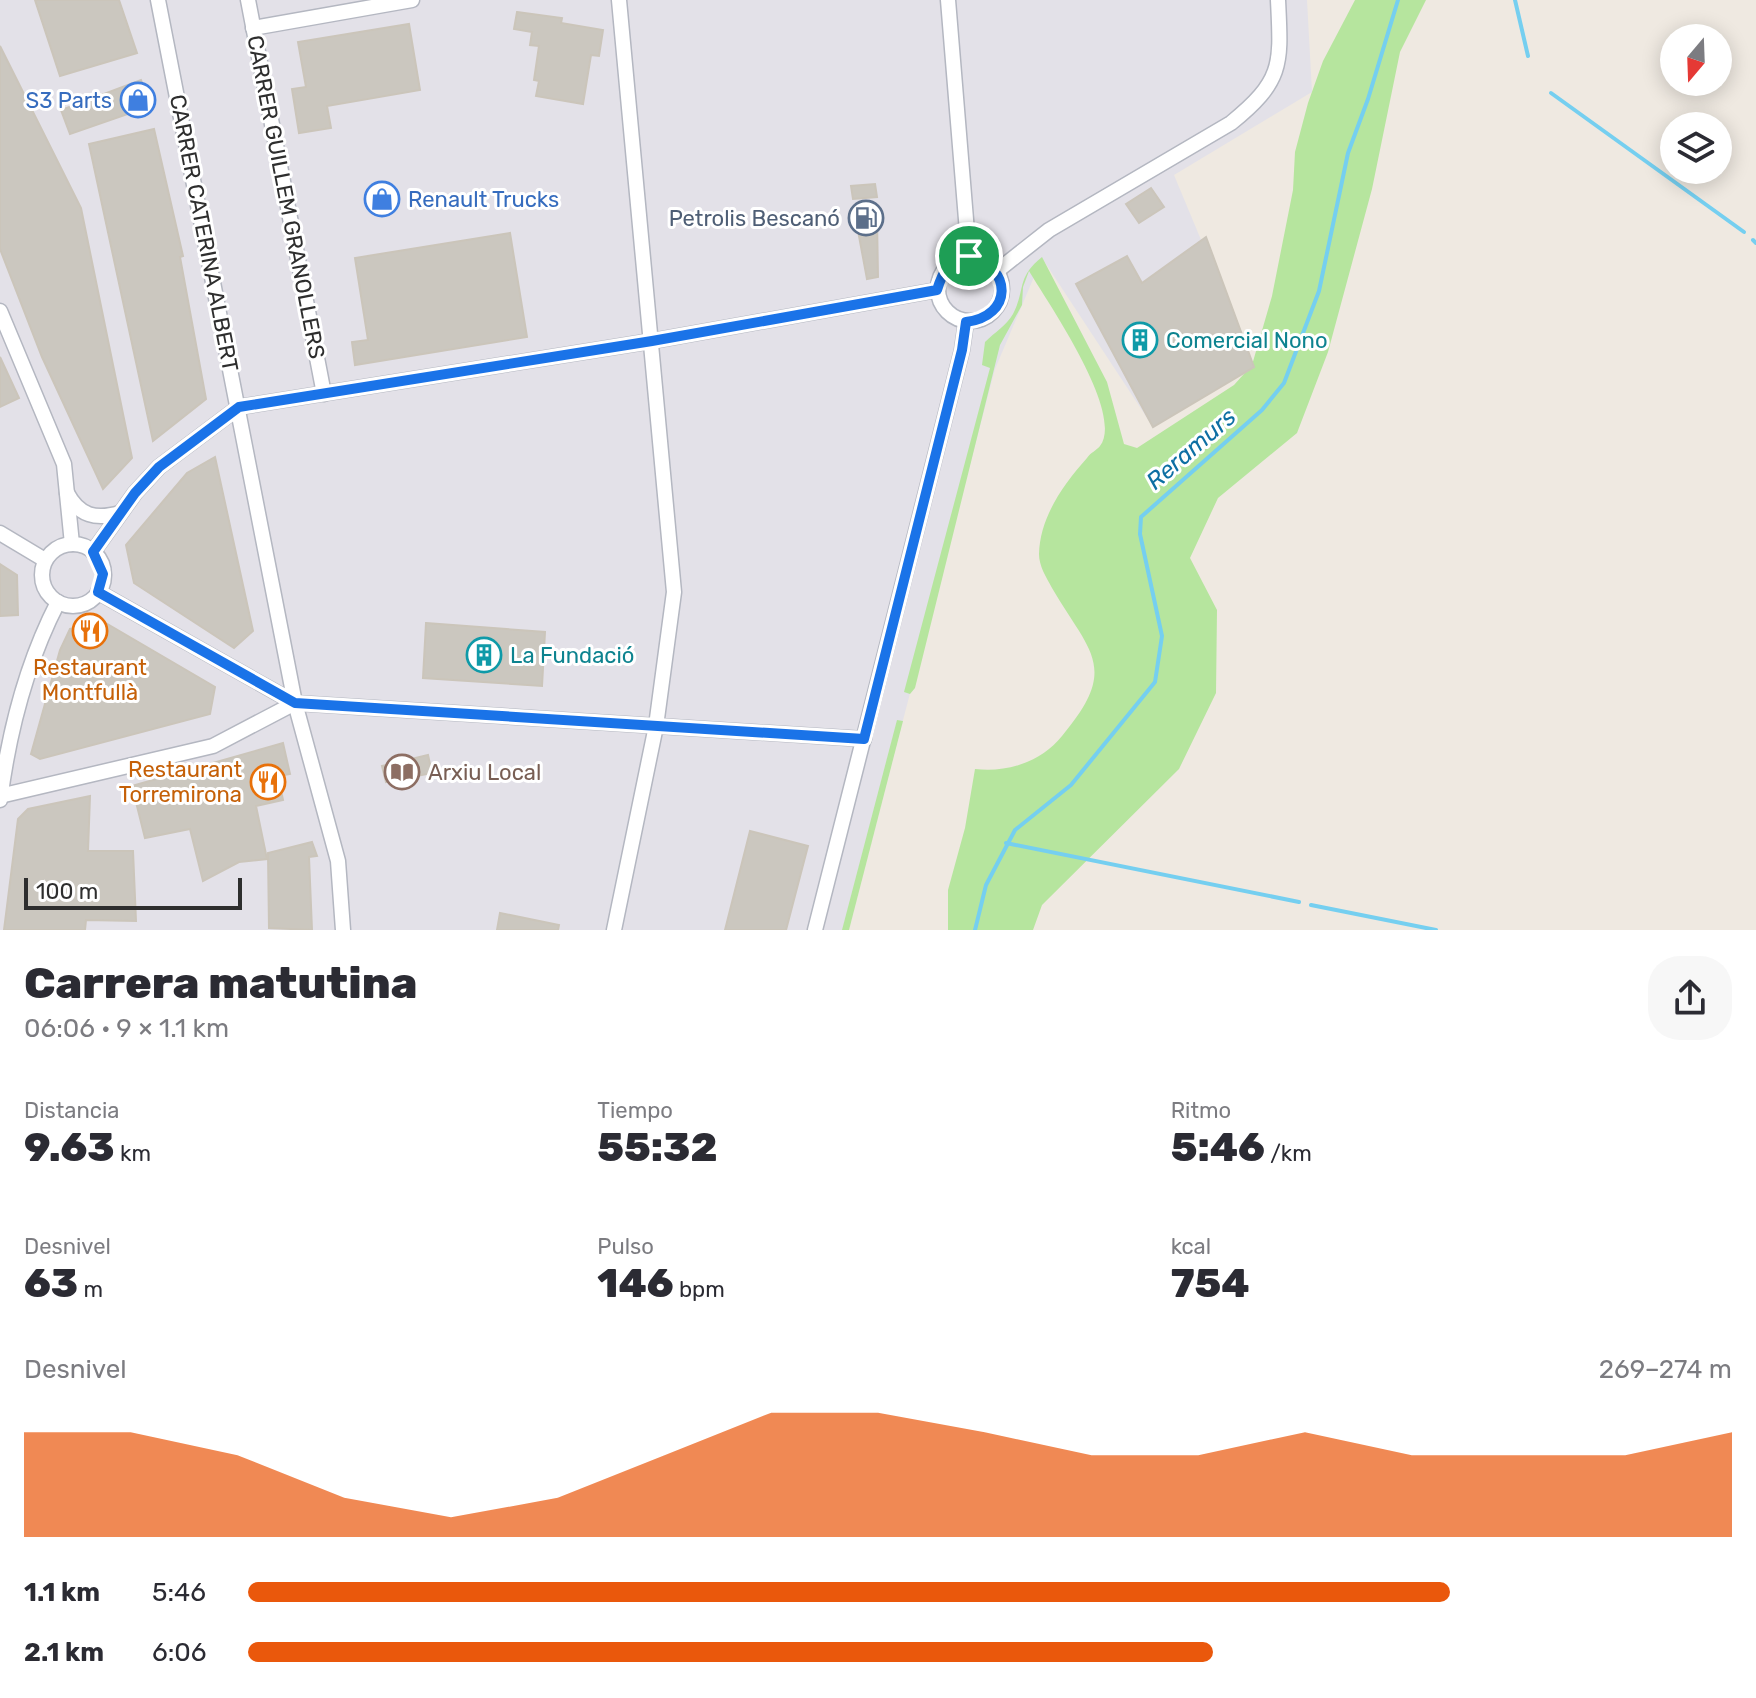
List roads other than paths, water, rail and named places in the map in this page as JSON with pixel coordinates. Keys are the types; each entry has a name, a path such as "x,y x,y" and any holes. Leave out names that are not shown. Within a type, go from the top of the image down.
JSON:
{"street":[{"name":"CARRER CATERINA ALBERT","path":"158,0 295,703 338,861 343,930"},
{"name":"CARRER GUILLEM GRANOLLERS","path":"248,0 324,394"},
{"path":"253,28 412,0"},
{"path":"614,930 656,726 674,592 619,0"},
{"path":"948,0 969,256"},
{"path":"997,271 1049,230 1231,123 1267,92 1278,67 1278,0"},
{"path":"969,256 986,261 997,271 1002,296 993,313 982,320 966,322 947,313 939,304 937,290 943,270 957,259 969,256"},
{"path":"93,552 120,513 159,467 239,407 652,341 937,290"},
{"path":"0,311 64,464 72,544"},
{"path":"815,930 962,350 966,322"},
{"path":"65,490 82,512 105,517 120,513"},
{"path":"0,533 45,560"},
{"path":"72,544 93,552 103,574 98,592 80,605 58,602 42,579 45,560 54,550 72,544"},
{"path":"98,592 295,703 864,739"},
{"path":"58,602 38,641 26,679 0,798 213,746 295,703"}],"waterway":[{"name":"Reramurs","path":"975,930 986,885 1015,830 1071,785 1155,682 1162,636 1140,534 1141,517 1262,410 1284,383 1319,291 1348,153 1398,0"},
{"path":"1515,0 1528,56"},
{"path":"1551,93 1744,232"},
{"path":"1753,240 1756,243"},
{"path":"1006,843 1299,902"},
{"path":"1311,905 1436,930"}],"place":[{"name":"S3 Parts","path":"138,100"},
{"name":"Renault Trucks","path":"382,199"},
{"name":"Petrolis Bescanó","path":"866,218"},
{"name":"Comercial Nono","path":"1140,340"},
{"name":"Restaurant Montfullà","path":"90,631"},
{"name":"La Fundació","path":"484,655"},
{"name":"Arxiu Local","path":"402,772"},
{"name":"Restaurant Torremirona","path":"268,782"}]}
